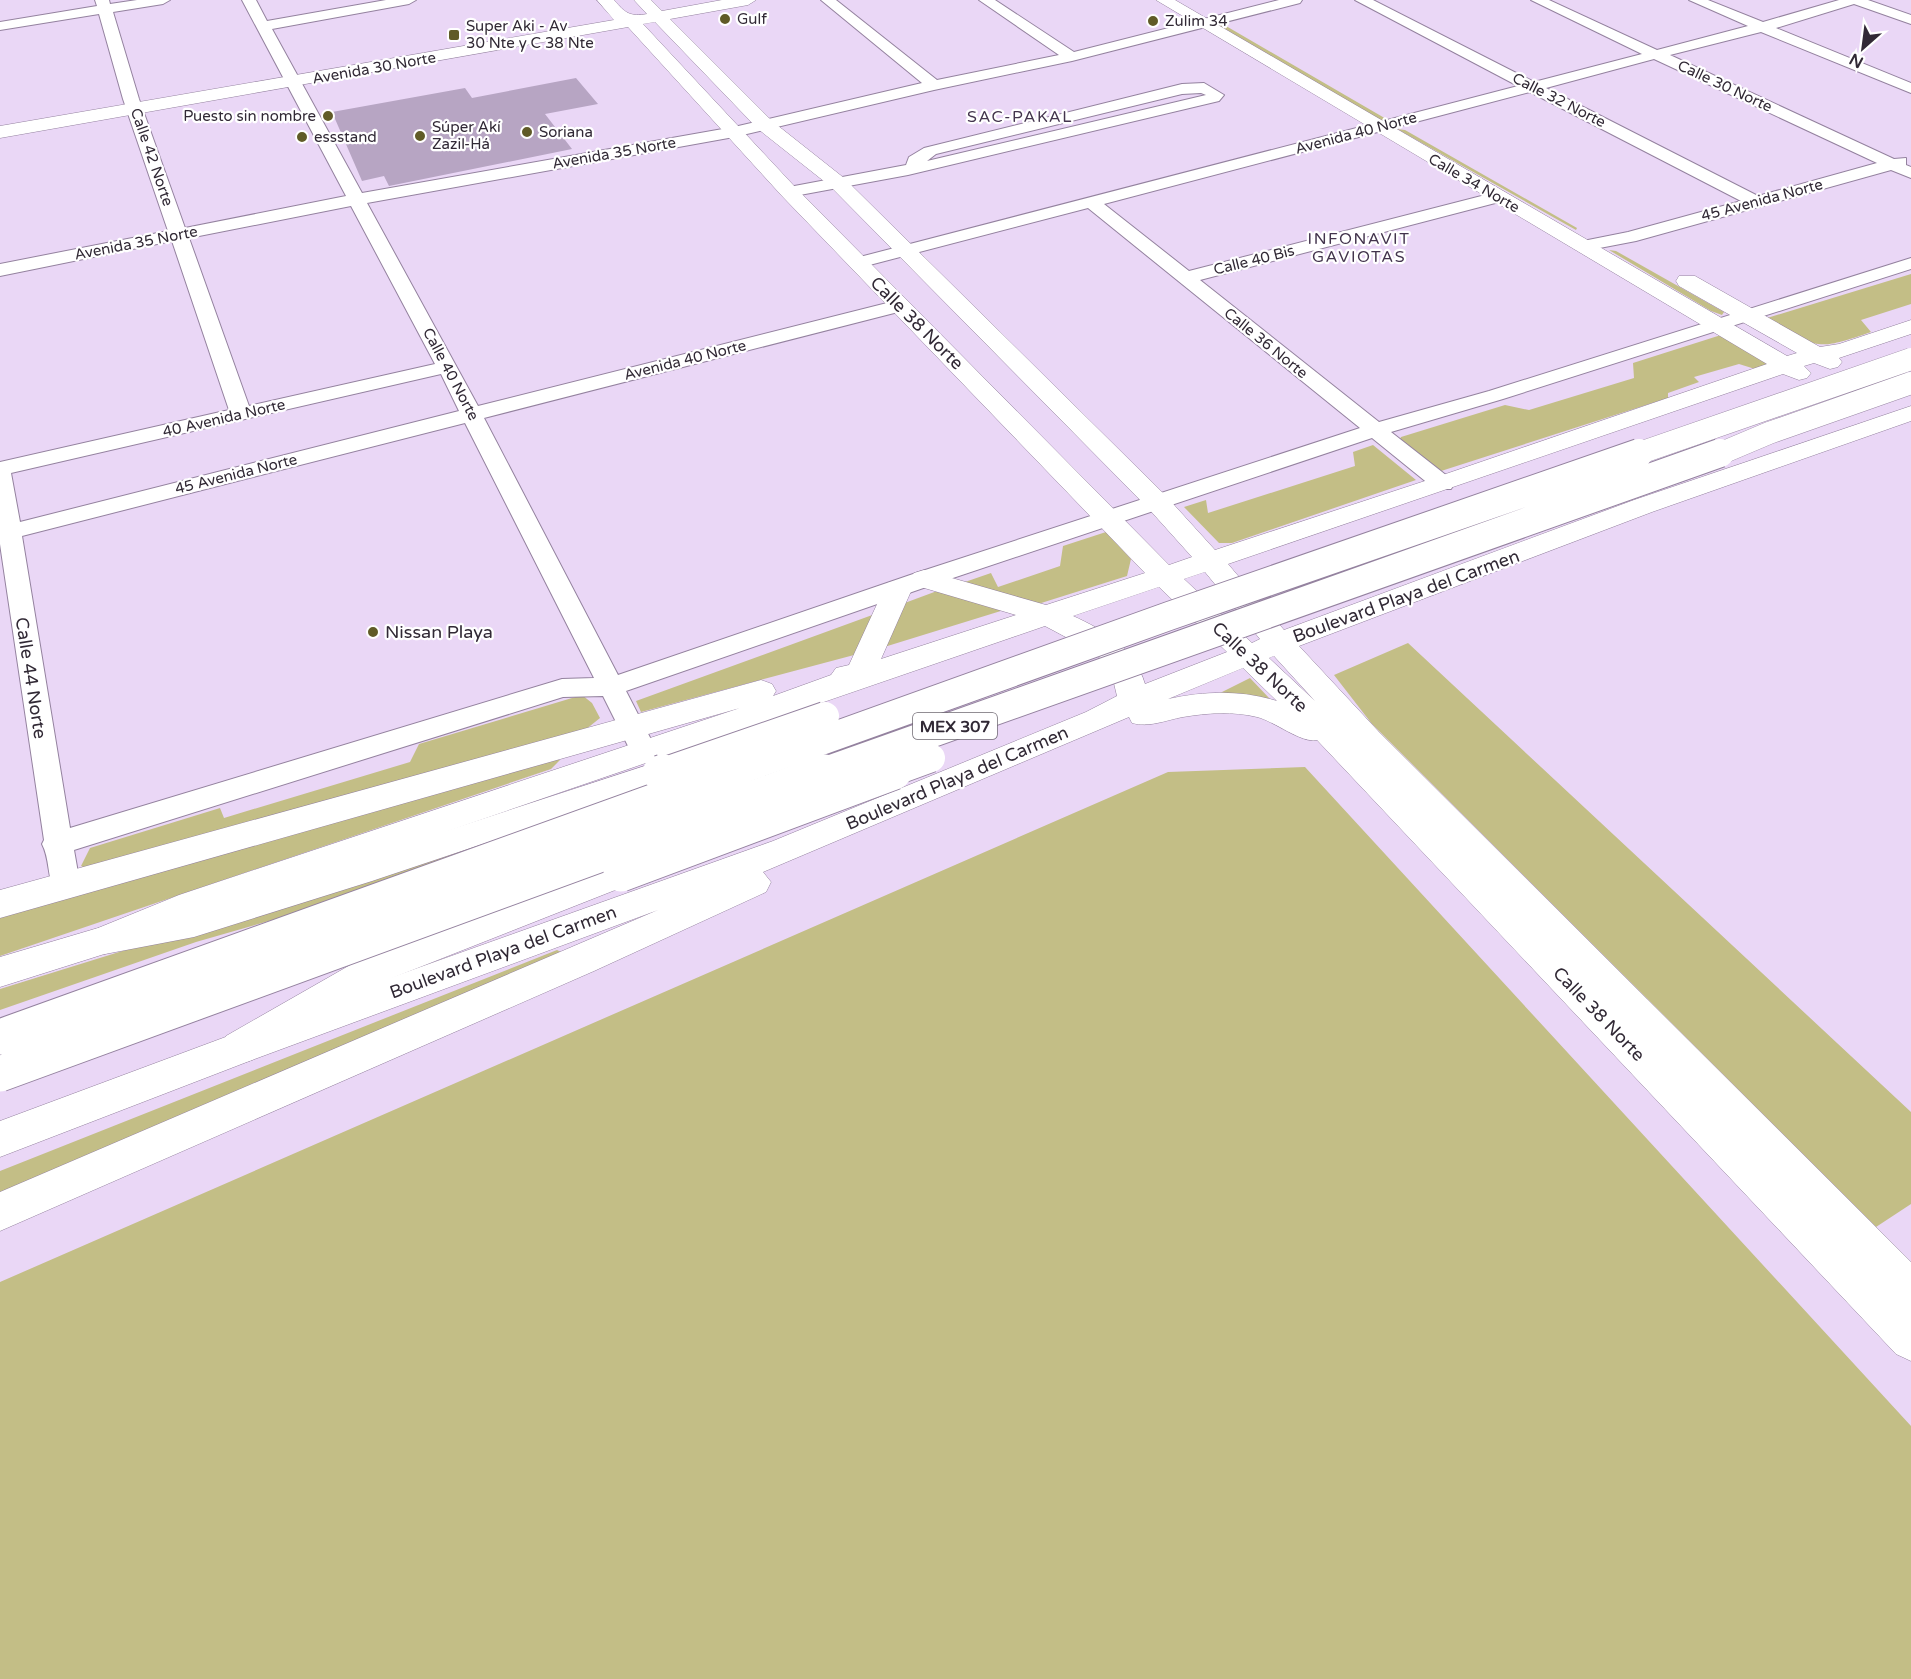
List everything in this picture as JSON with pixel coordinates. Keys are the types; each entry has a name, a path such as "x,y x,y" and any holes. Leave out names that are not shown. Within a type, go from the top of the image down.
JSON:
{"main road":[{"name":"Calle 38 Norte","path":"605,0 657,51 899,306 1110,518 1165,577 1263,649 1368,740 1895,1279 1911,1339"},
{"name":"Avenida 30 Norte","path":"0,132 134,104 626,19 651,9 706,0"},
{"name":"Avenida 30 Norte","path":"651,9 748,0"},
{"name":"Calle 34 Norte","path":"1164,0 1911,440"},
{"name":"Calle 34 Norte","path":"1192,0 1633,252"},
{"name":"Calle 38 Norte","path":"651,9 765,125 837,182 1157,502 1211,562 1263,649 1339,742 1895,1279"},
{"name":"Avenida 30 Norte","path":"0,122 134,104"},
{"path":"1675,275 1817,354 1911,412"},
{"path":"0,972 105,940 205,919 372,868 645,751 858,677 1443,484 1817,354 1843,350 1911,327"},
{"path":"1693,432 1728,406 1911,344"},
{"name":"MEX 307","path":"0,1037 1169,616 1693,432 1911,359"},
{"name":"MEX 307","path":"0,1074 740,802 1709,458 1769,433 1911,382"},
{"path":"1709,458 1784,444 1911,401"},
{"name":"Boulevard Playa del Carmen","path":"0,1139 239,1048 785,850 1097,720 1137,699 1263,649 1643,506 1911,412"},
{"path":"1382,503 1371,518 1372,538 1384,556 1423,574 1467,574"},
{"path":"858,677 911,584 1047,615 1083,633 1122,661 1132,690 1097,720"},
{"path":"0,904 64,885 645,751 1127,620 1169,616"},
{"path":"239,1048 379,967 1103,693 1198,640"},
{"path":"1097,720 1134,718 1187,704 1217,701 1269,710 1339,742"},
{"path":"0,1212 581,961 736,890 757,880 785,850"}],"street":[{"path":"0,26 104,5 163,0"},
{"name":"Calle 40 Norte","path":"249,0 359,199 645,751"},
{"path":"264,26 409,0"},
{"path":"828,0 934,85"},
{"path":"986,0 1072,57"},
{"name":"Avenida 35 Norte","path":"0,270 359,199 734,132 934,85 1072,57 1295,0"},
{"name":"Calle 32 Norte","path":"1362,0 1755,201"},
{"name":"Calle 30 Norte","path":"1538,0 1653,53 1903,161 1911,173"},
{"path":"1696,0 1911,88"},
{"path":"1854,0 1911,20"},
{"name":"Avenida 40 Norte","path":"858,263 1090,201 1379,128 1653,53 1761,27 1854,0"},
{"name":"Calle 42 Norte","path":"104,5 134,104 241,414"},
{"path":"789,192 914,168 1214,99 1216,95 1204,88 1182,89 930,151 915,161 914,168"},
{"name":"45 Avenida Norte","path":"1584,246 1612,241 1903,161"},
{"name":"Calle 40 Bis","path":"1185,278 1497,197"},
{"name":"Calle 36 Norte","path":"1090,201 1443,484"},
{"path":"56,844 562,688 610,687 1375,430 1911,263"},
{"name":"Avenida 40 Norte","path":"472,414 899,306"},
{"name":"40 Avenida Norte","path":"0,470 447,367"},
{"name":"45 Avenida Norte","path":"5,533 472,414"},
{"name":"Calle 44 Norte","path":"0,470 5,533 64,885"}],"shaded area":[{"path":"1218,25 1226,26 1388,120 1382,121"},
{"path":"1397,129 1405,130 1577,228 1576,230"},
{"path":"1609,250 1616,251 1724,312 1722,315 1711,311"},
{"path":"1911,274 1911,304 1861,320 1871,332 1852,338 1817,344 1797,336 1767,318"},
{"path":"1721,335 1769,364 1755,369 1739,364 1694,377 1699,382 1668,393 1668,398 1438,472 1399,441 1401,437 1505,405 1529,410 1634,378 1633,363"},
{"path":"1373,445 1416,480 1232,543 1219,543 1184,507 1206,500 1208,513 1355,466 1353,452"},
{"path":"1106,532 1131,559 1127,576 1038,604 962,583 991,573 998,587 1060,566 1063,546"},
{"path":"937,591 1004,610 881,648 902,604"},
{"path":"875,614 854,655 641,712 636,701"},
{"path":"1408,643 1911,1112 1911,1204 1876,1227 1372,724 1334,675"},
{"path":"1250,678 1270,699 1220,693"},
{"path":"582,695 592,703 600,718 585,730 87,869 81,866 90,848 220,808 224,818 410,762 419,744"},
{"path":"554,756 560,760 551,769 0,956 0,915"},
{"path":"1305,767 1911,1426 1911,1679 0,1679 0,1282 1168,772"},
{"path":"611,799 307,910 196,942 0,1010 0,989"},
{"path":"557,950 563,953 0,1197 0,1171"}],"building":[{"name":"Súper Akí Zazil-Há","path":"576,78 598,104 545,114 572,149 389,186 384,176 362,181 332,112 465,88 472,98"}],"place":[{"name":"Gulf","path":"725,19"},
{"name":"Zulim 34","path":"1153,21"},
{"name":"Super Aki - Av 30 Nte y C 38 Nte","path":"454,35"},
{"name":"Puesto sin nombre","path":"328,116"},
{"name":"Soriana","path":"527,132"},
{"name":"Súper Akí Zazil-Há","path":"420,136"},
{"name":"essstand","path":"302,137"},
{"name":"Nissan Playa","path":"373,632"}],"district":[{"name":"SAC-PAKAL","path":"1020,116"},
{"name":"INFONAVIT GAVIOTAS","path":"1359,247"}]}
